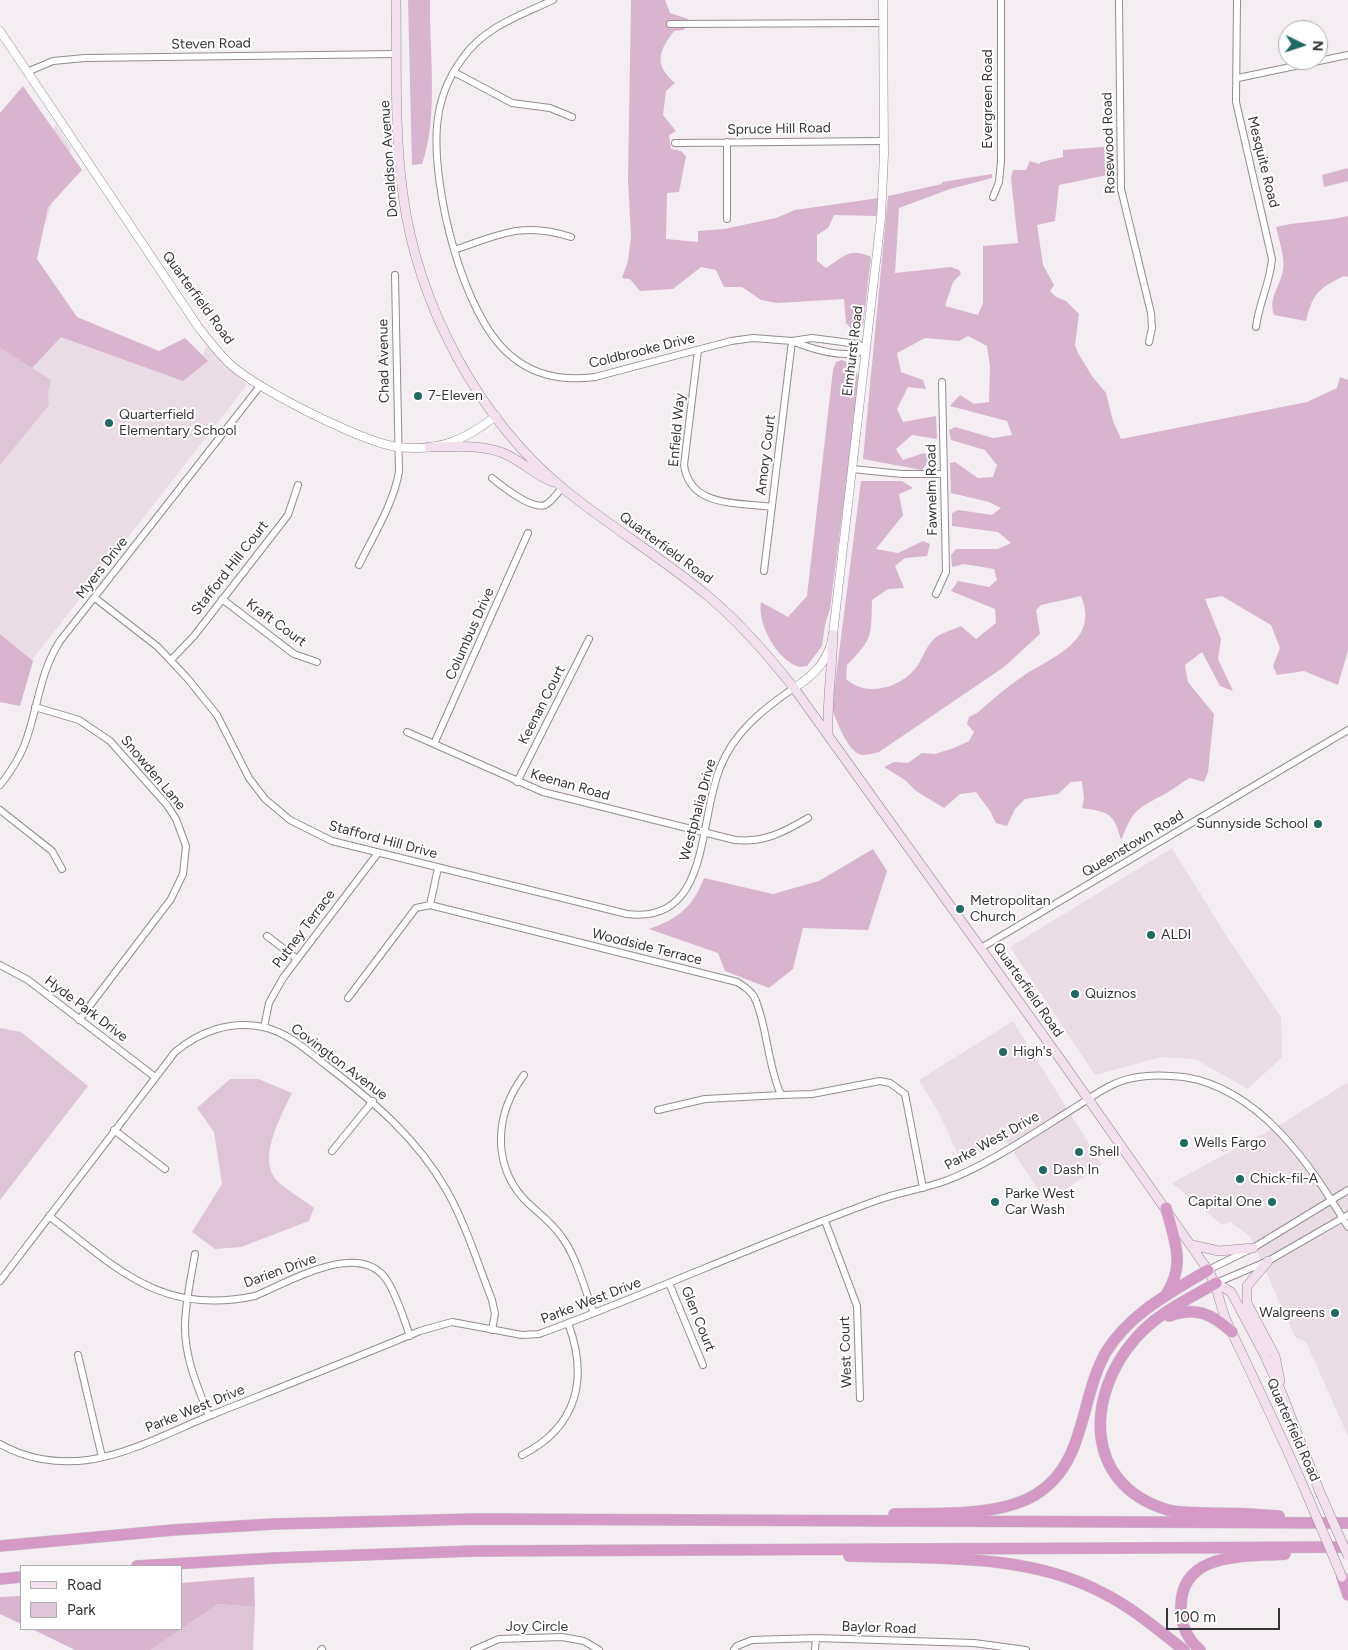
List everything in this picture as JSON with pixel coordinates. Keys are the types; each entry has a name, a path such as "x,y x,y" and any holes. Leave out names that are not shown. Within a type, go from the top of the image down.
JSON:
{"highway":[{"path":"1166,1208 1178,1263 1175,1281 1166,1295"},
{"path":"764,1520 968,1511 1000,1507 1034,1496 1054,1480 1069,1459 1076,1442 1091,1384 1107,1351 1128,1323 1144,1309 1208,1270"},
{"path":"1216,1283 1153,1321 1121,1357 1110,1377 1100,1408 1099,1427 1102,1450 1106,1462 1125,1486 1150,1504 1172,1511 1348,1522"},
{"path":"1153,1321 1178,1312 1196,1311 1218,1320 1232,1332"},
{"path":"0,1546 173,1530 476,1518 1348,1522"},
{"path":"157,1565 376,1554 1000,1548 1348,1549"},
{"path":"1200,1650 1191,1641 1184,1629 1181,1607 1188,1582 1204,1565 1217,1560 1232,1558 1348,1549"},
{"path":"667,1551 924,1558 983,1562 1039,1569 1103,1592 1136,1613 1184,1650"},
{"path":"0,1579 20,1577"},
{"path":"1342,1577 1348,1595"}],"main road":[{"name":"Donaldson Avenue","path":"396,0 400,166 414,252 442,326 460,360 496,416"},
{"name":"Quarterfield Road","path":"496,416 527,454 560,485 708,596 760,646 794,688 982,948 1192,1245 1216,1283 1219,1304 1266,1401 1348,1589"},
{"path":"429,447 482,448 503,453 538,476 560,485"},
{"path":"828,735 827,709 833,634"},
{"path":"1192,1245 1219,1251 1253,1248"},
{"path":"1268,1261 1247,1286 1247,1303 1275,1356 1283,1396"},
{"name":"Quarterfield Road","path":"1216,1283 1231,1292 1283,1396 1319,1490 1348,1556"}],"street":[{"name":"Coldbrooke Drive","path":"553,0 509,20 490,31 473,46 454,72 440,105 436,138 440,192 454,250 472,296 491,335 510,356 536,371 561,378 590,378 753,338 792,341 812,338 858,344 866,350 857,354 811,348 792,341"},
{"name":"Elmhurst Road","path":"794,688 813,675 824,663 831,647 833,634 881,218 884,141 882,0"},
{"name":"Evergreen Road","path":"993,197 999,182 1001,161 1001,0"},
{"name":"Rosewood Road","path":"1118,0 1121,189 1151,313 1152,328 1149,342"},
{"name":"Mesquite Road","path":"1237,0 1238,78 1236,102 1272,259 1271,274 1258,311 1256,327"},
{"path":"670,24 883,23"},
{"name":"Quarterfield Road","path":"0,31 199,328 229,364 260,386 339,425 383,444 398,447 429,447 466,438 496,416"},
{"name":"Steven Road","path":"28,72 53,61 85,58 397,54"},
{"path":"1238,78 1348,55"},
{"path":"454,72 504,100 520,105 559,110 572,117"},
{"name":"Spruce Hill Road","path":"675,143 884,141"},
{"path":"727,142 727,219"},
{"path":"454,250 521,229 542,229 571,237"},
{"name":"Chad Avenue","path":"359,565 396,484 399,459 395,275"},
{"name":"Amory Court","path":"764,571 792,341"},
{"name":"Enfield Way","path":"698,350 684,465 689,483 704,496 714,500 772,506"},
{"name":"Fawnelm Road","path":"936,594 946,572 942,382"},
{"name":"Myers Drive","path":"0,785 11,770 24,744 45,670 52,654 260,386"},
{"path":"852,469 902,474 944,474"},
{"path":"492,478 526,501 542,506 547,504 560,485"},
{"name":"Stafford Hill Court","path":"171,660 194,636 288,515 298,485"},
{"name":"Columbus Drive","path":"434,744 528,533"},
{"name":"Stafford Hill Drive","path":"95,598 171,660 217,714 249,778 274,809 311,832 332,841 378,853 627,914 653,914 676,903"},
{"name":"Kraft Court","path":"222,599 294,654 317,662"},
{"name":"Keenan Court","path":"517,782 589,639"},
{"name":"Westphalia Drive","path":"676,903 689,887 694,875 719,769 728,751 737,736 758,714 794,688"},
{"name":"Snowden Lane","path":"35,707 79,720 110,741 167,805 176,819 186,846 183,874 171,898 79,1020"},
{"name":"Queenstown Road","path":"982,948 1348,730"},
{"name":"Keenan Road","path":"407,732 517,782 561,798 735,840 760,841 782,834 808,818"},
{"path":"0,810 52,851 62,869"},
{"name":"Putney Terrace","path":"264,1027 269,1003 275,990 378,853"},
{"path":"348,998 416,908 430,905 438,868"},
{"name":"Woodside Terrace","path":"430,905 737,982 746,987 756,1000 772,1074 781,1094"},
{"path":"267,936 298,959"},
{"name":"Hyde Park Drive","path":"0,966 22,976 155,1077"},
{"name":"Covington Avenue","path":"0,1281 175,1052 197,1036 234,1026 264,1027 290,1038 302,1046 373,1101 412,1140 448,1192 492,1300 495,1314 492,1330"},
{"path":"524,1075 506,1103 502,1122 502,1158 508,1176 522,1197 561,1235 594,1313"},
{"name":"Parke West Drive","path":"0,1444 22,1454 53,1460 86,1460 102,1457 410,1336 452,1322 522,1336 539,1334 879,1199 923,1188 967,1171 1109,1086 1132,1078 1163,1075 1187,1078 1234,1095 1260,1114 1288,1141 1345,1217 1348,1227"},
{"path":"658,1110 705,1099 812,1094 880,1081 890,1083 898,1087 905,1094 923,1188"},
{"path":"332,1151 373,1101"},
{"path":"114,1130 165,1170"},
{"path":"1208,1270 1253,1248 1348,1190"},
{"name":"Darien Drive","path":"49,1216 133,1279 162,1293 188,1299 214,1301 241,1299 255,1296 339,1263 362,1262 378,1270 386,1278 410,1336"},
{"path":"1216,1283 1268,1261 1345,1217"},
{"name":"West Court","path":"825,1221 857,1306 860,1398"},
{"path":"195,1254 185,1328 188,1354 194,1379 209,1416"},
{"name":"Glen Court","path":"670,1283 703,1365"},
{"path":"522,1455 540,1446 553,1435 568,1416 574,1400 579,1377 578,1357 568,1323"},
{"path":"78,1355 102,1457"},
{"name":"Joy Circle","path":"474,1650 500,1639 562,1637 584,1642 599,1650"},
{"path":"814,1650 816,1638"},
{"name":"Baylor Road","path":"734,1650 737,1646 752,1640 816,1638 1026,1650"},
{"path":"904,1650 906,1642"}],"shaded area":[{"path":"408,0 430,0 432,61 432,105 427,146 422,164 412,165"},
{"path":"631,0 665,0 670,13 688,19 684,30 674,31 669,38 661,57 663,70 675,83 666,91 663,115 676,131 669,135 671,149 681,151 686,156 679,192 667,193 666,239 698,242 698,231 724,229 776,218 795,210 879,198 876,216 834,215 828,228 817,235 817,261 826,268 847,254 858,253 871,257 863,327 852,329 846,323 844,299 777,303 761,300 742,287 724,287 716,270 701,267 673,289 640,291 630,279 622,278 628,261 631,236 628,180"},
{"path":"23,86 82,170 48,207 37,259 77,317 159,351 185,338 208,361 183,381 61,337 32,368 0,348 0,113"},
{"name":"Quarterfield Elementary School","path":"56,125 71,148 30,268 58,312 199,367 206,346 247,385 0,701 0,214"},
{"path":"1114,146 1112,174 1059,185 1055,221 1037,225 1043,265 1054,285 1050,291 1056,297 1066,301 1079,314 1075,345 1092,376 1106,393 1113,421 1121,439 1307,402 1337,388 1340,377 1348,380 1348,650 1338,685 1304,671 1277,675 1273,666 1280,648 1271,625 1222,596 1205,599 1221,639 1218,659 1233,691 1220,686 1202,652 1185,665 1188,682 1214,714 1208,772 1204,782 1190,778 1139,809 1128,823 1121,840 1116,824 1109,815 1082,808 1084,799 1082,781 1071,782 1058,794 1025,799 1015,809 1007,826 996,823 976,792 960,794 944,808 916,791 905,780 884,767 894,762 908,763 922,753 935,754 969,741 974,732 967,724 969,717 977,713 1023,676 1070,646 1079,636 1084,625 1085,612 1081,596 1041,605 1036,610 1040,634 1004,667 879,752 863,755 852,749 843,736 832,708 861,481 902,481 913,488 899,494 903,515 876,549 898,553 923,541 930,544 927,556 905,558 895,566 904,588 888,589 872,600 869,636 862,649 847,665 846,679 854,685 872,689 891,686 900,682 915,669 930,643 939,635 961,626 976,639 996,623 995,609 951,591 958,581 989,587 997,580 994,569 964,564 952,567 951,555 956,549 998,549 1011,543 998,532 952,526 952,513 958,510 992,515 1001,508 989,502 951,493 950,463 955,462 978,478 993,477 997,465 985,450 951,440 949,430 955,427 993,438 1012,435 1007,421 950,406 960,395 974,404 989,402 990,366 987,346 968,336 959,341 925,338 897,353 901,372 923,380 926,389 908,387 897,409 903,422 936,416 937,439 912,435 896,449 903,460 924,453 932,458 922,470 863,459 888,196 942,184 942,182 992,174 992,178 950,189 899,208 895,273 951,267 959,270 961,274 953,282 945,306 978,315 983,303 983,246 1018,243 1011,178 1013,170 1026,170 1030,161 1039,164 1063,157 1063,150"},
{"path":"1348,168 1348,181 1324,187 1322,175"},
{"path":"1348,216 1348,277 1344,276 1318,293 1311,304 1306,321 1274,315 1273,298 1283,270 1283,259 1276,227"},
{"path":"842,360 854,368 859,382 830,609 825,625 822,646 807,666 800,667 784,658 771,641 762,621 761,602 788,617 807,596 833,370 836,362"},
{"path":"0,634 33,661 20,706 0,702"},
{"path":"1172,848 1229,940 1281,1017 1282,1057 1248,1089 1195,1059 1161,1057 1095,1075 1010,947"},
{"path":"873,849 887,871 868,930 803,928 793,969 769,988 725,971 718,953 649,929 668,921 683,911 695,897 704,878 773,894 819,881"},
{"path":"1013,1021 1102,1165 1046,1202 1005,1139 961,1161 939,1113 919,1080"},
{"path":"1348,1082 1348,1436 1306,1342 1295,1337 1250,1236 1230,1222 1222,1225 1172,1183 1283,1123"},
{"path":"254,1577 255,1607 218,1604 182,1629 182,1583"},
{"path":"20,1596 20,1624 0,1614 0,1597"},
{"path":"34,1630 180,1630 151,1650 75,1650"}],"green space":[{"path":"0,348 51,380 48,393 49,405 0,465"},
{"path":"0,1028 21,1032 88,1086 0,1200"},
{"path":"230,1079 258,1079 292,1093 270,1146 270,1168 277,1181 314,1208 309,1221 241,1247 215,1249 192,1232 222,1184 214,1132 197,1108"},
{"path":"218,1604 255,1607 253,1650 151,1650"}],"place":[{"name":"7-Eleven","path":"418,396"},
{"name":"Quarterfield Elementary School","path":"109,423"},
{"name":"Sunnyside School","path":"1318,824"},
{"name":"Metropolitan Church","path":"960,909"},
{"name":"ALDI","path":"1151,935"},
{"name":"Quiznos","path":"1075,994"},
{"name":"High's","path":"1003,1052"},
{"name":"Wells Fargo","path":"1184,1143"},
{"name":"Shell","path":"1079,1152"},
{"name":"Dash In","path":"1043,1170"},
{"name":"Chick-fil-A","path":"1240,1179"},
{"name":"Parke West Car Wash","path":"995,1202"},
{"name":"Capital One","path":"1272,1202"},
{"name":"Walgreens","path":"1335,1313"}]}
